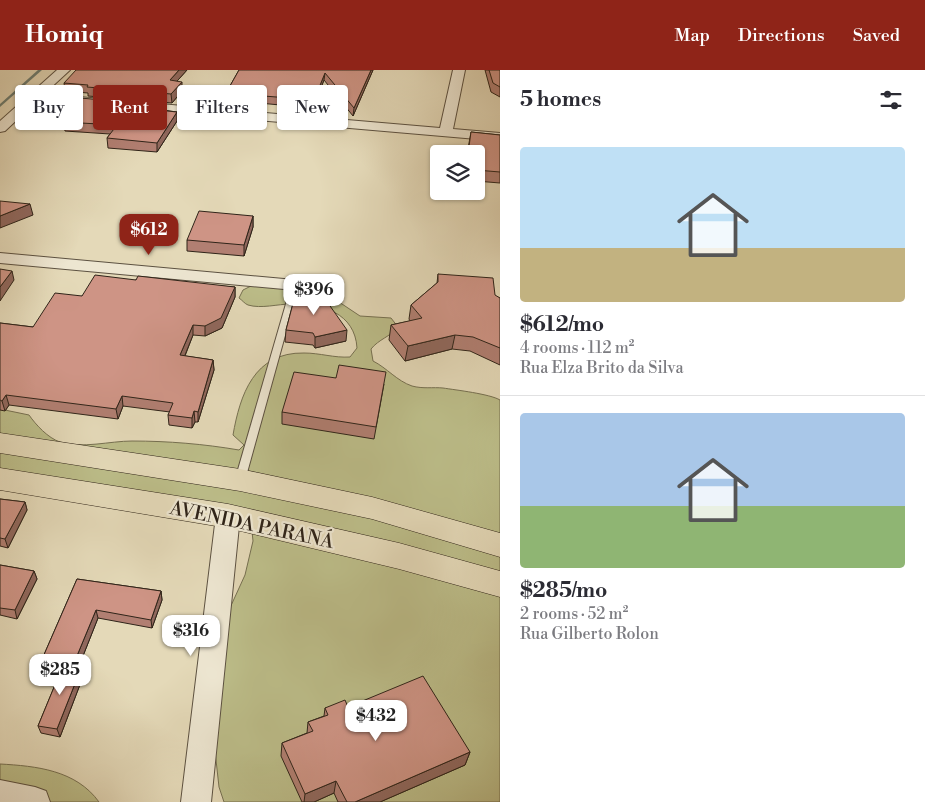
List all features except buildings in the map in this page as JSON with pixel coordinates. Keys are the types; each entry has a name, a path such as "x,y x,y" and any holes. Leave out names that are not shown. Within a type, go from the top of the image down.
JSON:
{"main road":[{"name":"AVENIDA PARANÁ","path":"0,443 240,480 372,508 500,545"},
{"name":"AVENIDA PARANÁ","path":"0,479 228,516 399,556 500,584"}],"street":[{"path":"48,85 64,70"},
{"path":"446,132 459,70"},
{"path":"83,101 500,136"},
{"path":"0,128 15,115"},
{"path":"0,258 295,285"},
{"path":"196,802 228,516"},
{"path":"0,795 35,802"}],"lane":[{"path":"240,480 295,285"}],"green space":[{"path":"255,284 282,286 314,293 339,302 360,316 391,318 398,327 371,349 373,361 412,386 464,391 500,400 500,802 224,802 219,787 215,751 229,610 245,575 253,541 251,522 7,489 0,490 0,409 29,415 51,438 69,444 87,445 132,441 199,445 239,450 244,445 233,435 240,405 245,391 261,368 273,360 287,355 310,353 350,357 357,348 355,336 350,326 343,318 325,308 303,304 258,307 247,304 239,298 243,290"},
{"path":"0,764 41,768 67,776 90,791 99,802 0,802"}],"waterway":[{"path":"0,106 40,70"}]}
